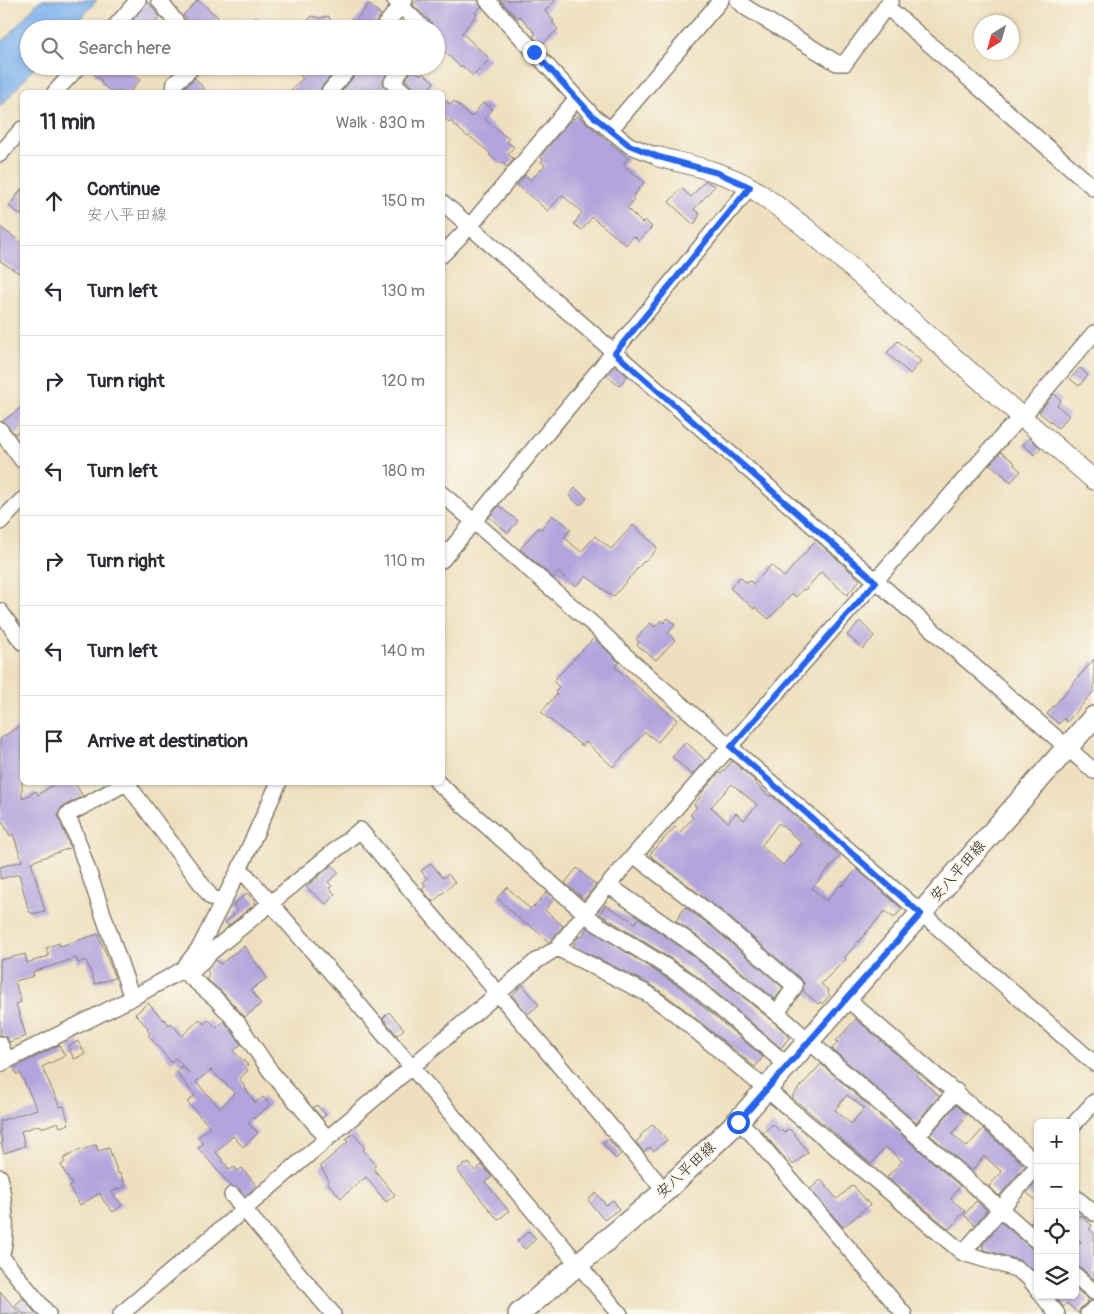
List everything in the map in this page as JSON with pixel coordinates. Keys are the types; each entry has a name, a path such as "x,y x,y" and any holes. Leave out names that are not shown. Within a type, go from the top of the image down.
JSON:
{"main road":[{"name":"安八平田線","path":"519,1314 665,1190 738,1122 1094,717"}],"street":[{"path":"120,20 138,0"},
{"path":"159,0 174,20"},
{"path":"487,0 593,116 610,130 629,145 659,157 718,173 750,187 806,228 1094,480"},
{"path":"610,130 721,0"},
{"path":"738,0 745,7 837,63 845,62 888,3 1094,188"},
{"path":"388,20 400,2 416,20"},
{"path":"57,90 71,75"},
{"path":"174,90 175,83 184,75"},
{"path":"331,90 343,75"},
{"path":"397,75 392,82 402,90"},
{"path":"445,252 470,226 577,98"},
{"path":"0,154 20,131"},
{"path":"445,557 615,353 750,187"},
{"path":"445,205 1094,771"},
{"path":"121,1314 535,962 557,948 608,885 1094,333"},
{"path":"0,430 20,457"},
{"path":"445,497 921,914 1094,1063"},
{"path":"0,522 20,502"},
{"path":"0,611 20,639"},
{"path":"122,785 67,814 132,998"},
{"path":"127,785 211,897 222,902"},
{"path":"186,973 239,870 278,785"},
{"path":"440,785 596,922 686,979 788,1066"},
{"path":"0,1044 4,1062 186,973 360,830 665,1190"},
{"path":"635,856 717,919 795,986 777,1013"},
{"path":"239,870 245,874 271,903 412,1067 620,1314"},
{"path":"608,885 694,945 777,1013 1034,1239"},
{"path":"557,948 648,994 677,1015 963,1253 1016,1269 1028,1277 1034,1285"},
{"path":"186,973 216,999 236,1022 271,1072 327,1138"},
{"path":"846,998 956,1091 1037,1164"},
{"path":"916,1136 956,1091"},
{"path":"1079,1119 1094,1102"},
{"path":"738,1122 752,1134 904,1314"},
{"path":"963,1253 1034,1170"},
{"path":"0,1177 4,1204 5,1246 1,1256 48,1314"},
{"path":"232,1195 333,1314"},
{"path":"1079,1200 1094,1213"},
{"path":"1079,1279 1094,1292"},
{"path":"1045,1299 1057,1314"},
{"path":"1088,1314 1094,1309"}],"water":[{"path":"40,0 97,0 79,20 22,20"},
{"path":"20,22 20,75 28,75 0,107 0,45"}],"building":[{"path":"198,0 218,17 216,20 188,20 183,15"},
{"path":"417,0 478,0 481,7 475,12 477,14 462,33 490,59 473,76 461,65 460,67 445,52 445,20 429,20 413,5"},
{"path":"500,0 556,0 545,11 558,29 541,45 533,36 536,34 520,16 517,18"},
{"path":"147,1 160,17 157,20 133,20"},
{"path":"369,4 381,15 377,20 356,20"},
{"path":"312,16 320,18 329,16 330,20 308,20"},
{"path":"95,75 134,75 140,80 132,90 109,90 100,82 102,81"},
{"path":"300,75 331,75 321,90 291,90 303,78"},
{"path":"355,75 386,75 383,86 388,90 343,90"},
{"path":"409,75 425,75 434,82 428,90 418,90 405,80"},
{"path":"195,78 205,90 184,90 184,88"},
{"path":"445,100 451,105 454,101 471,117 485,103 493,109 484,119 509,139 507,142 514,147 508,154 514,159 507,167 502,162 500,164 489,155 491,154 445,119"},
{"path":"577,115 628,158 623,165 644,182 627,208 642,223 645,220 652,227 639,241 634,236 626,245 592,217 582,230 574,224 582,212 562,195 548,211 517,185 525,175 531,180 545,165 541,162 543,159 540,157 572,118 574,119"},
{"path":"705,181 715,186 694,209 700,214 694,225 669,202 681,188 691,197"},
{"path":"20,191 20,214 9,206"},
{"path":"0,227 20,242 20,274 0,261"},
{"path":"898,341 921,361 910,374 887,353"},
{"path":"616,366 627,376 619,386 607,376"},
{"path":"1080,368 1088,375 1079,386 1070,379"},
{"path":"1054,394 1061,400 1057,405 1069,416 1058,428 1039,412"},
{"path":"20,408 20,430 15,434 3,421"},
{"path":"1029,438 1041,448 1035,455 1023,445"},
{"path":"1001,452 1015,463 1014,465 1021,471 1011,482 990,464"},
{"path":"575,488 587,498 582,504 578,504 569,496"},
{"path":"499,506 518,521 508,533 489,517"},
{"path":"552,515 571,529 564,537 581,552 595,536 611,549 633,525 657,549 613,597 586,576 576,586 558,572 553,578 520,549 539,527 541,529"},
{"path":"816,540 860,580 847,595 821,572 796,597 792,594 769,619 755,607 754,609 730,588 740,577 747,583 750,581 754,584 771,565 784,577"},
{"path":"668,618 675,625 668,633 675,640 656,660 637,645 639,642 636,639 650,623 655,627 661,620 664,623"},
{"path":"860,621 874,636 863,649 847,635"},
{"path":"594,638 619,662 615,667 677,720 658,742 645,732 613,767 586,742 583,746 578,743 541,712 557,694 555,692 559,687 553,681"},
{"path":"1094,659 1094,691 1067,722 1064,718 1059,724 1047,714"},
{"path":"20,725 20,785 22,785 22,799 36,791 38,795 53,785 76,785 83,796 62,807 58,814 70,848 31,862 45,911 32,914 29,912 19,874 0,879 0,867 22,861 13,834 10,836 3,822 0,824 0,739"},
{"path":"686,742 705,760 692,775 672,757"},
{"path":"732,761 770,797 771,795 840,856 812,888 826,901 857,869 902,909 894,918 885,911 845,957 846,959 821,984 829,991 830,995 822,1004 820,1002 818,1004 803,991 804,983 801,979 723,912 650,854 675,827 680,832 693,818 690,815 697,807 694,805 700,795 719,773 721,774","holes":["732,784 757,805 744,820 736,813 728,822 711,807","779,823 802,843 783,865 761,846"]},
{"path":"431,863 443,878 448,874 455,882 433,902 422,889 426,886 423,882 427,879 421,871"},
{"path":"332,865 339,873 328,882 332,886 329,888 335,894 326,904 306,887"},
{"path":"577,868 596,885 584,899 565,883"},
{"path":"507,887 530,909 547,892 554,899 545,910 563,926 549,942 527,923 526,925 497,898"},
{"path":"247,893 256,903 228,926 225,922 238,910 233,905"},
{"path":"605,905 636,923 639,918 688,952 771,1020 789,1038 781,1048 692,972 600,914"},
{"path":"685,907 711,926 783,988 775,999 676,921"},
{"path":"587,927 680,987 763,1057 755,1067 653,986 573,946 579,936 582,937"},
{"path":"98,934 115,978 95,984 86,960 78,963 76,958 33,972 34,976 15,981 21,1002 16,1004 26,1036 9,1042 6,1037 0,1035 0,960 25,954 27,963 49,956 46,948 59,943 60,946"},
{"path":"244,946 267,978 251,990 261,1004 245,1017 207,979 209,974 207,970 215,961 217,960 220,964"},
{"path":"523,985 539,1005 528,1014 512,995"},
{"path":"148,1003 163,1020 169,1025 171,1023 182,1036 200,1019 204,1024 209,1020 217,1028 224,1021 241,1044 233,1051 248,1065 245,1067 248,1070 240,1079 255,1103 263,1097 270,1105 248,1123 258,1133 243,1147 233,1136 216,1152 230,1170 234,1167 238,1171 242,1168 257,1186 245,1196 239,1189 231,1186 198,1148 203,1144 198,1137 210,1127 187,1102 195,1096 176,1071 181,1066 189,1073 176,1058 171,1062 148,1035 150,1033 147,1030 148,1028 135,1014","holes":["211,1070 235,1093 220,1108 196,1082"]},
{"path":"389,1012 404,1029 397,1035 383,1018"},
{"path":"856,1019 918,1073 916,1075 939,1096 916,1123 832,1049 838,1042 836,1041"},
{"path":"78,1041 85,1054 74,1059 68,1046"},
{"path":"59,1045 65,1056 42,1067 60,1107 64,1106 69,1124 60,1127 58,1122 44,1127 40,1127 40,1125 21,1131 25,1146 4,1153 1,1143 3,1143 0,1133 0,1121 37,1109 20,1073 17,1075 14,1068"},
{"path":"821,1064 960,1186 951,1199 965,1211 949,1229 887,1177 902,1161 886,1147 871,1164 793,1098 793,1095","holes":["847,1095 864,1108 851,1124 835,1110"]},
{"path":"317,1105 326,1115 322,1118 313,1108"},
{"path":"956,1105 967,1115 952,1134 967,1147 983,1129 1025,1166 999,1196 989,1186 1002,1172 984,1156 972,1171 930,1135"},
{"path":"653,1124 667,1140 653,1151 650,1147 644,1152 636,1142"},
{"path":"773,1124 780,1132 781,1130 784,1133 788,1129 793,1132 808,1152 793,1165 763,1133"},
{"path":"353,1133 365,1148 363,1150 376,1165 373,1168 395,1195 386,1202 366,1177 341,1198 327,1182 329,1180 320,1166 348,1142 346,1140"},
{"path":"608,1139 621,1154 616,1159 603,1144"},
{"path":"96,1145 98,1151 109,1148 118,1174 120,1173 126,1186 111,1192 122,1205 113,1212 100,1193 80,1205 69,1187 72,1185 61,1165 65,1162 63,1159 80,1149 81,1151"},
{"path":"469,1163 475,1171 482,1165 492,1177 485,1182 509,1211 498,1220 457,1170"},
{"path":"821,1180 837,1199 853,1185 870,1205 843,1227 810,1189"},
{"path":"1034,1185 1034,1199 1027,1193"},
{"path":"596,1193 606,1205 613,1200 619,1209 604,1220 588,1200"},
{"path":"976,1201 987,1210 975,1225 964,1215"},
{"path":"1079,1216 1092,1225 1089,1229 1094,1233 1094,1279 1079,1267 1079,1244 1081,1242 1079,1240"},
{"path":"1001,1222 1034,1250 1034,1271 1019,1260 982,1249 984,1247 982,1246"},
{"path":"529,1231 536,1239 525,1249 517,1241"},
{"path":"0,1291 20,1314 0,1314"},
{"path":"1079,1291 1089,1300 1079,1310 1079,1314 1067,1303 1063,1307 1057,1299 1079,1299"},
{"path":"23,1298 36,1314 23,1314 15,1305"}],"route":[{"path":"534,52 593,116 629,145 659,157 718,173 750,187 615,353 876,582 731,747 921,914 738,1122"}]}
